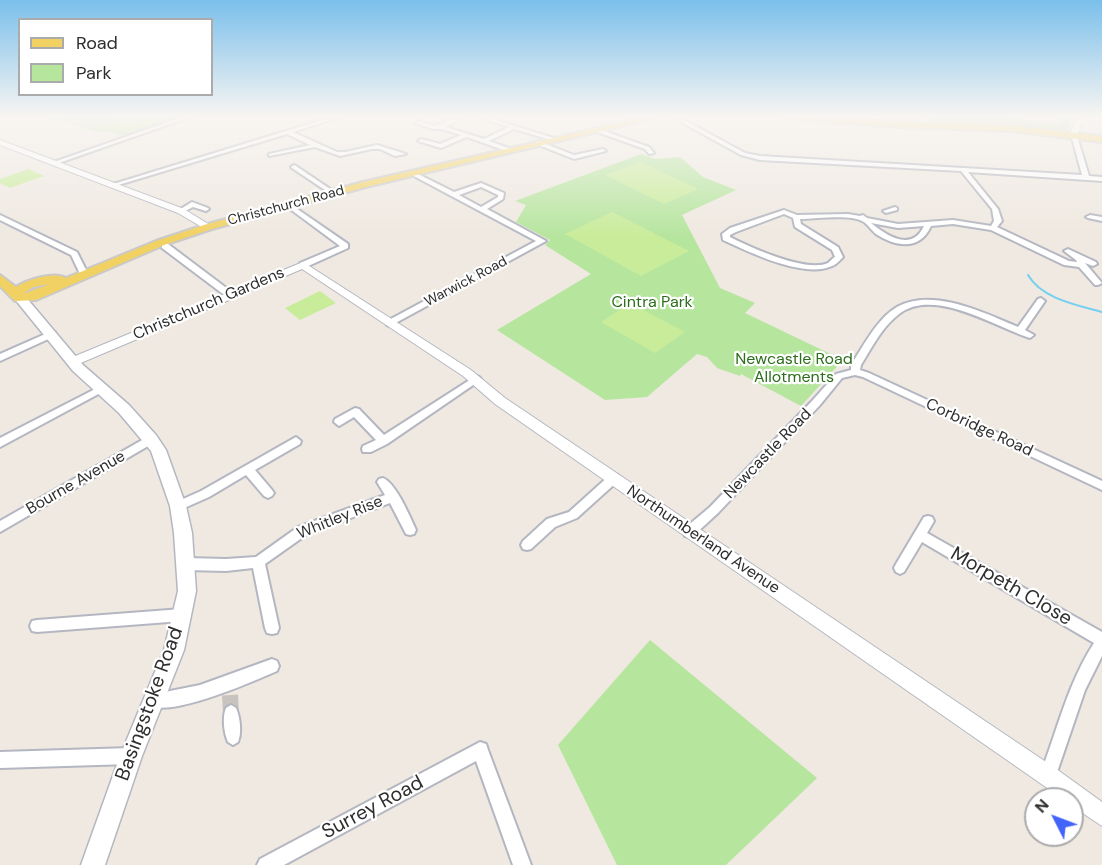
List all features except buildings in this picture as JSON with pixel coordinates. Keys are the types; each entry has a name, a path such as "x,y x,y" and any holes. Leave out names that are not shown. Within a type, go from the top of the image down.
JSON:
{"main road":[{"name":"Christchurch Road","path":"18,295 82,275 160,243 208,227 333,193 483,156"},
{"path":"0,278 43,287 33,311"},
{"path":"0,278 18,295"},
{"name":"Basingstoke Road","path":"18,295 52,334 72,362 151,439 158,450 177,506 186,564 187,591 174,650 155,701 130,756 93,865"}],"street":[{"path":"37,156 181,211 208,227"},
{"path":"54,163 73,156"},
{"path":"113,185 207,156"},
{"path":"557,156 565,162"},
{"path":"753,156 1086,176 1102,179"},
{"path":"1080,156 1086,176"},
{"path":"294,167 333,193"},
{"path":"963,170 995,209 998,221 993,228"},
{"path":"412,173 453,195 482,209 501,198 502,194 481,185 453,195"},
{"path":"181,211 192,204 206,209"},
{"name":"Christchurch Gardens","path":"72,362 345,246 288,205"},
{"name":"Warwick Road","path":"390,323 542,241 482,209"},
{"path":"886,211 895,209"},
{"path":"796,217 798,225 836,249 839,256 836,262 827,267 811,268 785,262 726,238 726,234 784,212 796,217 863,217 898,226 953,222 993,228 1067,262 1093,264"},
{"path":"0,217 74,254 82,275"},
{"path":"863,217 870,229 882,237 895,241 910,242 920,239 926,233 928,225"},
{"path":"1090,217 1102,219"},
{"path":"733,253 740,245"},
{"path":"165,246 230,295"},
{"path":"1068,251 1098,283"},
{"name":"Northumberland Avenue","path":"303,265 476,379 500,401 1048,775 1102,815"},
{"path":"1019,331 1041,302"},
{"path":"855,372 856,365 884,325 902,308 919,304 937,304 958,308 1030,335"},
{"path":"0,358 52,334"},
{"name":"Corbridge Road","path":"855,372 866,375 1102,486"},
{"name":"Newcastle Road","path":"689,531 714,510 816,404 839,376 855,372"},
{"path":"367,448 383,441 476,379"},
{"path":"0,443 101,389"},
{"path":"339,422 355,412 383,441"},
{"name":"Bourne Avenue","path":"0,527 151,439"},
{"path":"177,506 206,494 296,441"},
{"path":"248,470 268,493"},
{"path":"527,545 552,523 573,515 614,478"},
{"name":"Whitley Rise","path":"383,482 410,530"},
{"name":"Whitley Rise","path":"186,564 226,565 258,562 302,531 393,497"},
{"path":"900,568 928,521"},
{"name":"Morpeth Close","path":"920,535 1102,642"},
{"path":"258,562 272,628"},
{"path":"38,626 182,615"},
{"path":"1048,775 1079,684 1102,642"},
{"path":"155,701 180,699 229,689 272,666"},
{"path":"231,713 233,737"},
{"name":"Surrey Road","path":"266,865 480,750 522,865"},
{"path":"0,760 130,756"}],"green space":[{"name":"Cintra Park","path":"635,156 655,159 680,157 703,177 736,190 682,215 720,288 755,303 745,313 843,360 801,406 741,374 740,376 717,368 707,357 697,354 647,397 605,400 497,330 591,274 545,245 550,240 516,222 526,205 515,201"},
{"path":"640,162 698,189 664,204 605,175"},
{"path":"29,169 44,176 10,188 0,183 0,179"},
{"path":"612,212 689,251 641,276 565,234"},
{"path":"320,291 336,303 300,320 285,308"},
{"path":"630,303 685,332 655,353 601,322"},
{"path":"650,640 817,778 726,865 617,865 558,745"}],"waterway":[{"path":"1028,275 1042,290 1051,295 1071,304 1102,312"}],"tunnel":[{"path":"230,695 231,713"}],"park label":[{"name":"Newcastle Road Allotments","path":"794,369"}]}
